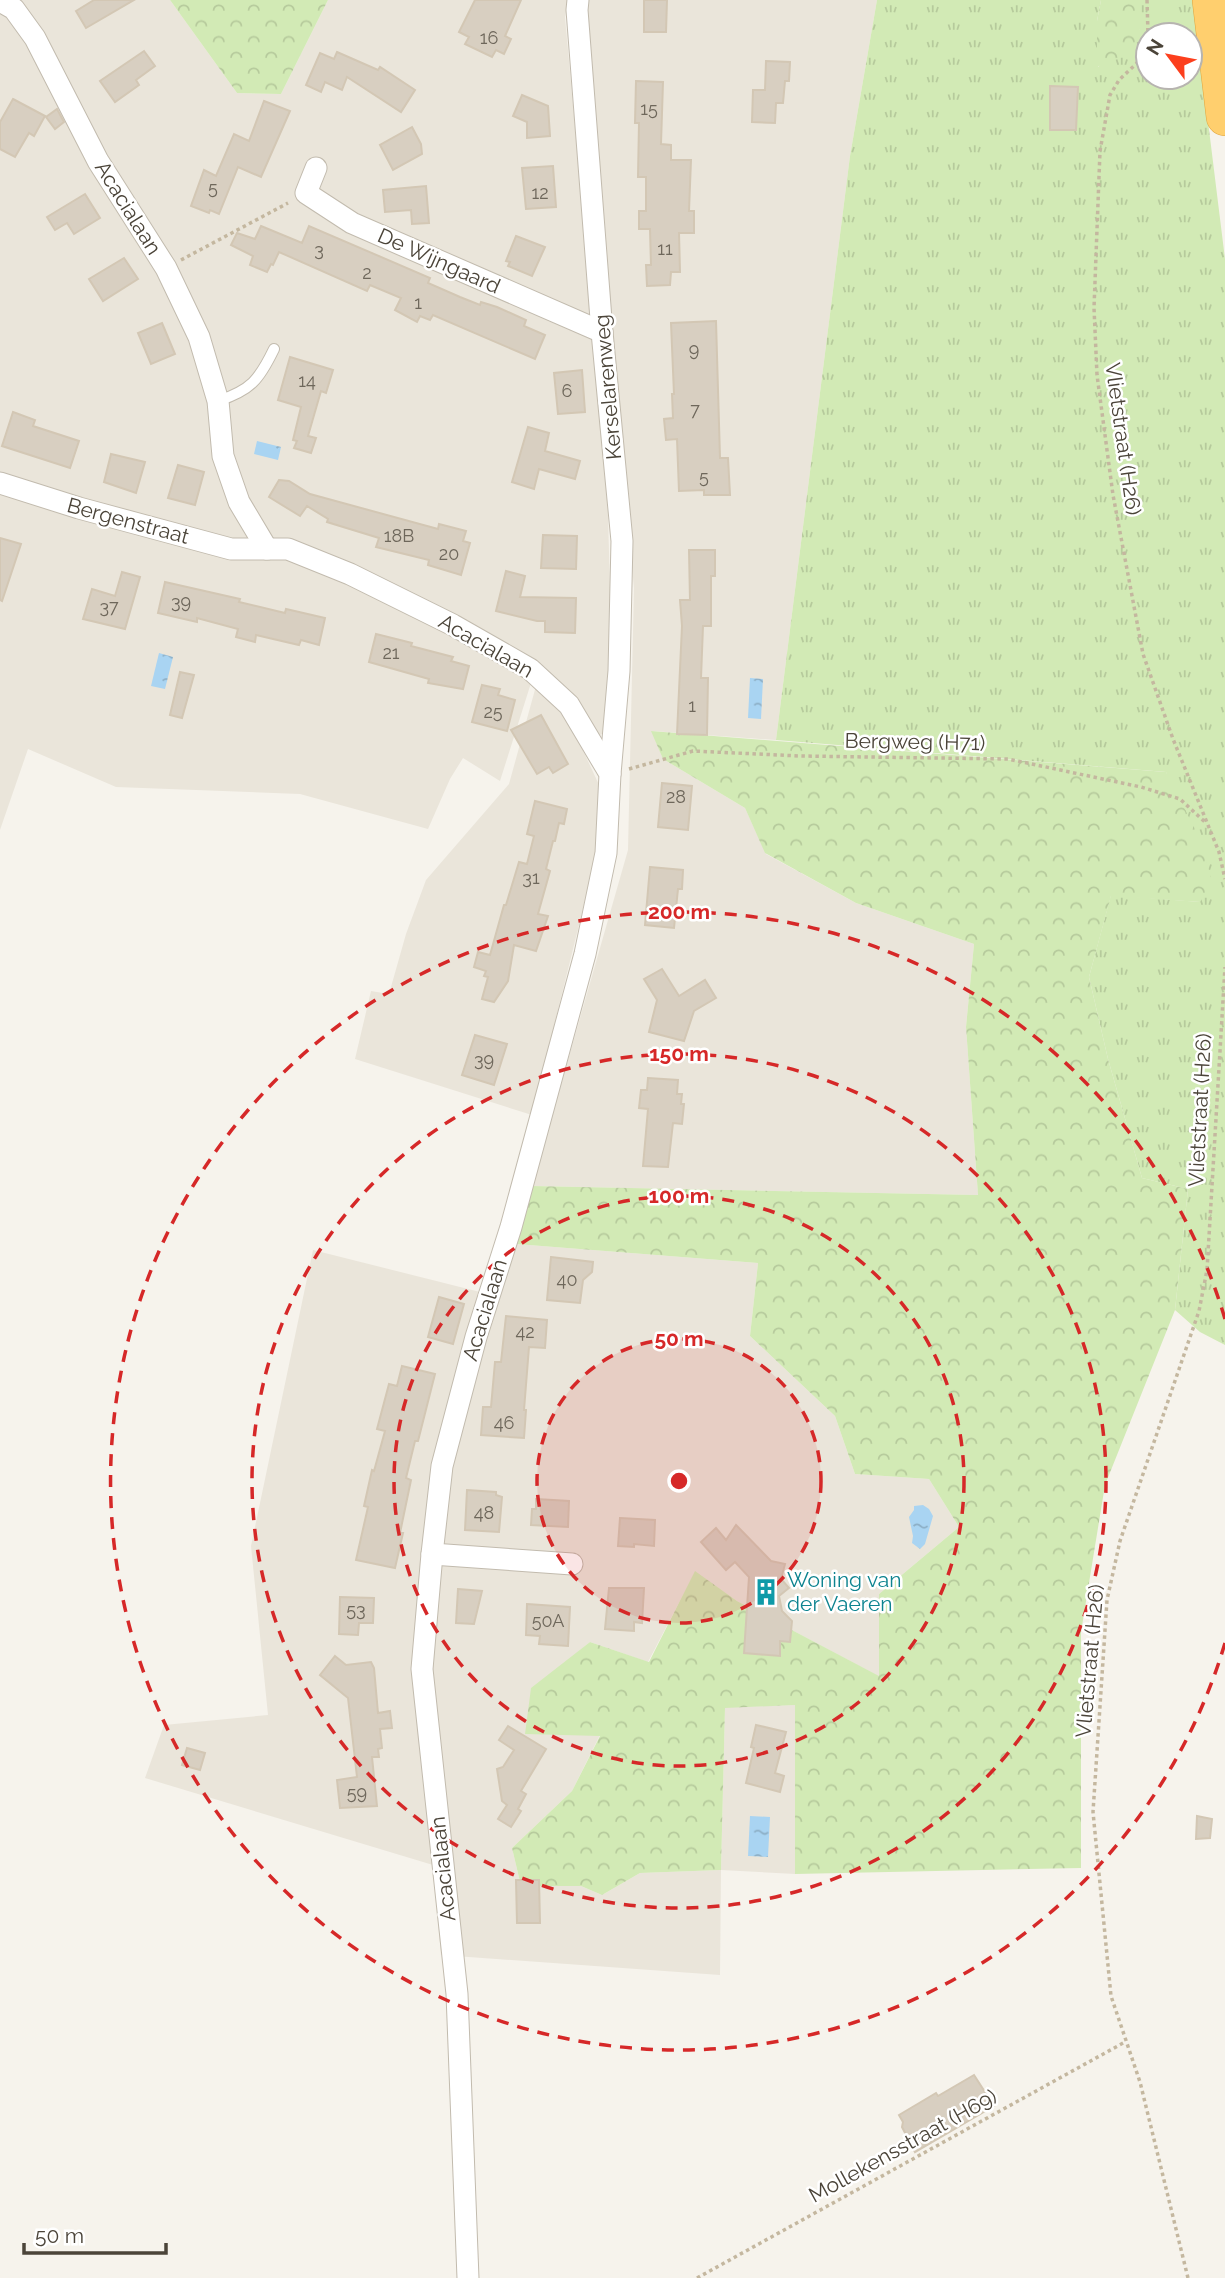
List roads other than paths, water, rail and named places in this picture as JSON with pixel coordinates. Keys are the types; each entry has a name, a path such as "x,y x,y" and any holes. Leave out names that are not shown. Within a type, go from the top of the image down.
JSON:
{"highway":[{"path":"1211,0 1225,117"}],"street":[{"name":"Kerselarenweg","path":"578,0 602,332 622,541 619,671 610,774"},
{"name":"Acacialaan","path":"0,1 13,9 35,38 98,161 166,268 199,337 218,401 223,456 239,502 262,549 288,550 350,574 453,625 530,669 569,705 610,774 606,853 585,954 511,1227 476,1337 442,1466 432,1554 422,1669 457,1994 468,2278"},
{"name":"De Wijngaard","path":"316,168 306,193 352,223 602,332"},
{"name":"Bergenstraat","path":"0,482 79,508 231,549 262,549"},
{"path":"432,1554 572,1564"}],"lane":[{"path":"218,401 240,394 261,375 274,349"}],"water":[{"path":"257,441 281,447 278,460 254,454"},
{"path":"159,653 173,657 165,689 151,686"},
{"path":"750,678 763,679 761,719 748,718"},
{"path":"923,1505 933,1516 925,1544 920,1549 912,1543 909,1517 914,1506"},
{"path":"750,1816 770,1817 768,1857 748,1856"}],"place":[{"name":"Woning van der Vaeren","path":"766,1592"}]}
